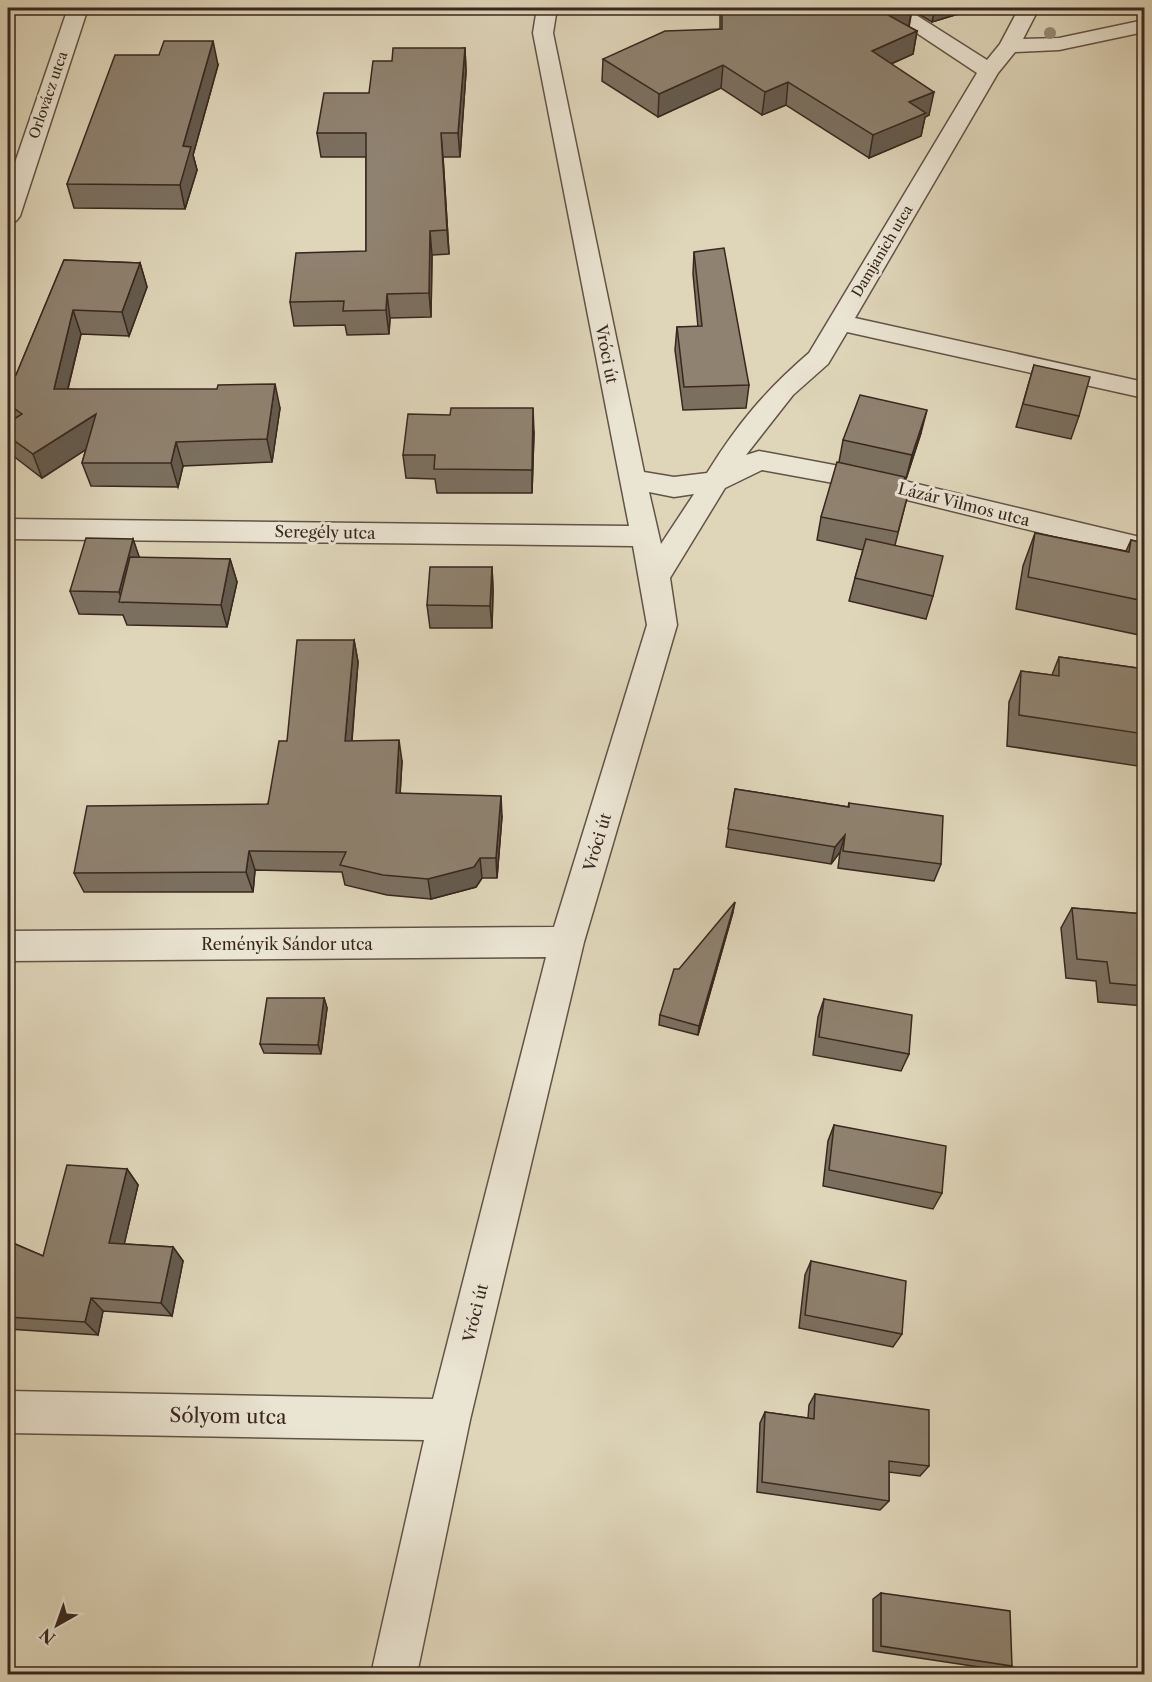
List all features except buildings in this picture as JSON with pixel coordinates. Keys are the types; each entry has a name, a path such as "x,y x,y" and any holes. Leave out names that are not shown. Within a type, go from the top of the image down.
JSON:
{"street":[{"name":"Orlovácz utca","path":"8,216 78,8"},
{"name":"Vróci út","path":"394,1674 449,1420 567,942 662,625 655,578 643,536 543,33 547,8"},
{"path":"892,8 989,71"},
{"name":"Damjanich utca","path":"655,578 744,436 784,389 819,358 989,71 1009,46 1029,8"},
{"path":"1009,46 1059,44 1144,26"},
{"path":"839,322 1144,390"},
{"name":"Lázár Vilmos utca","path":"716,481 759,460 850,477 1144,548"},
{"path":"632,480 674,487 716,481"},
{"name":"Seregély utca","path":"8,529 643,536"},
{"name":"Reményik Sándor utca","path":"8,946 567,942"},
{"name":"Sólyom utca","path":"8,1412 449,1420"}]}
